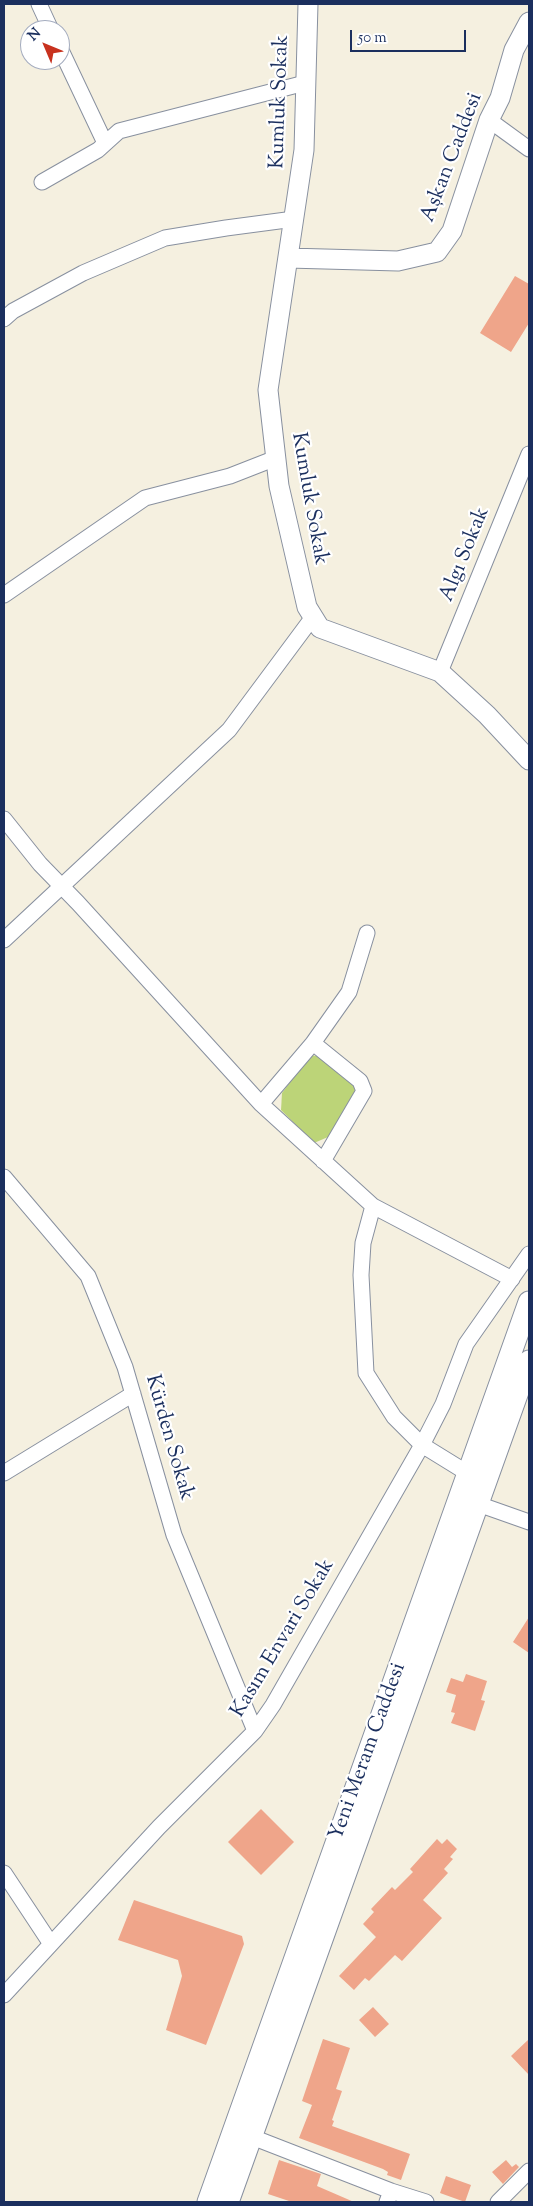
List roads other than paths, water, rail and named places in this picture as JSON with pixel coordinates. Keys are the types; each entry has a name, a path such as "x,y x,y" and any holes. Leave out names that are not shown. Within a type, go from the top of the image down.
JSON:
{"main road":[{"name":"Yeni Meram Caddesi","path":"208,2202 529,1302"},
{"name":"Yeni Meram Caddesi","path":"228,2202 529,1360"}],"street":[{"path":"39,4 46,20"},
{"name":"Kumluk Sokak","path":"308,4 304,150 268,390 279,486 307,607 320,628 440,672 487,715 529,760"},
{"name":"Aşkan Caddesi","path":"288,258 398,261 437,252 452,231 489,120 500,98 514,50 529,22"},
{"path":"70,69 105,143"},
{"path":"42,182 98,150 119,131 305,83"},
{"path":"489,120 529,149"},
{"path":"7,310 83,273 165,238 294,219"},
{"name":"Algı Sokak","path":"440,672 529,454"},
{"path":"4,594 145,498 230,476 276,458"},
{"path":"4,940 229,730 314,617"},
{"path":"4,819 40,864 261,1104 373,1206 512,1279"},
{"path":"261,1104 313,1043 350,992 367,933"},
{"path":"313,1043 360,1081 364,1091 323,1160"},
{"name":"Kürden Sokak","path":"4,1178 88,1276 125,1367 174,1535 255,1731"},
{"path":"373,1206 363,1243 361,1275 366,1373 394,1417 422,1445 469,1474"},
{"name":"Kasım Envari Sokak","path":"4,1995 160,1827 255,1731 273,1705 422,1445 443,1404 466,1344 529,1254"},
{"path":"4,1473 133,1394"},
{"path":"478,1504 529,1522"},
{"path":"4,1873 51,1944"},
{"path":"252,2137 388,2197 426,2202"},
{"path":"498,2202 529,2171"}]}
